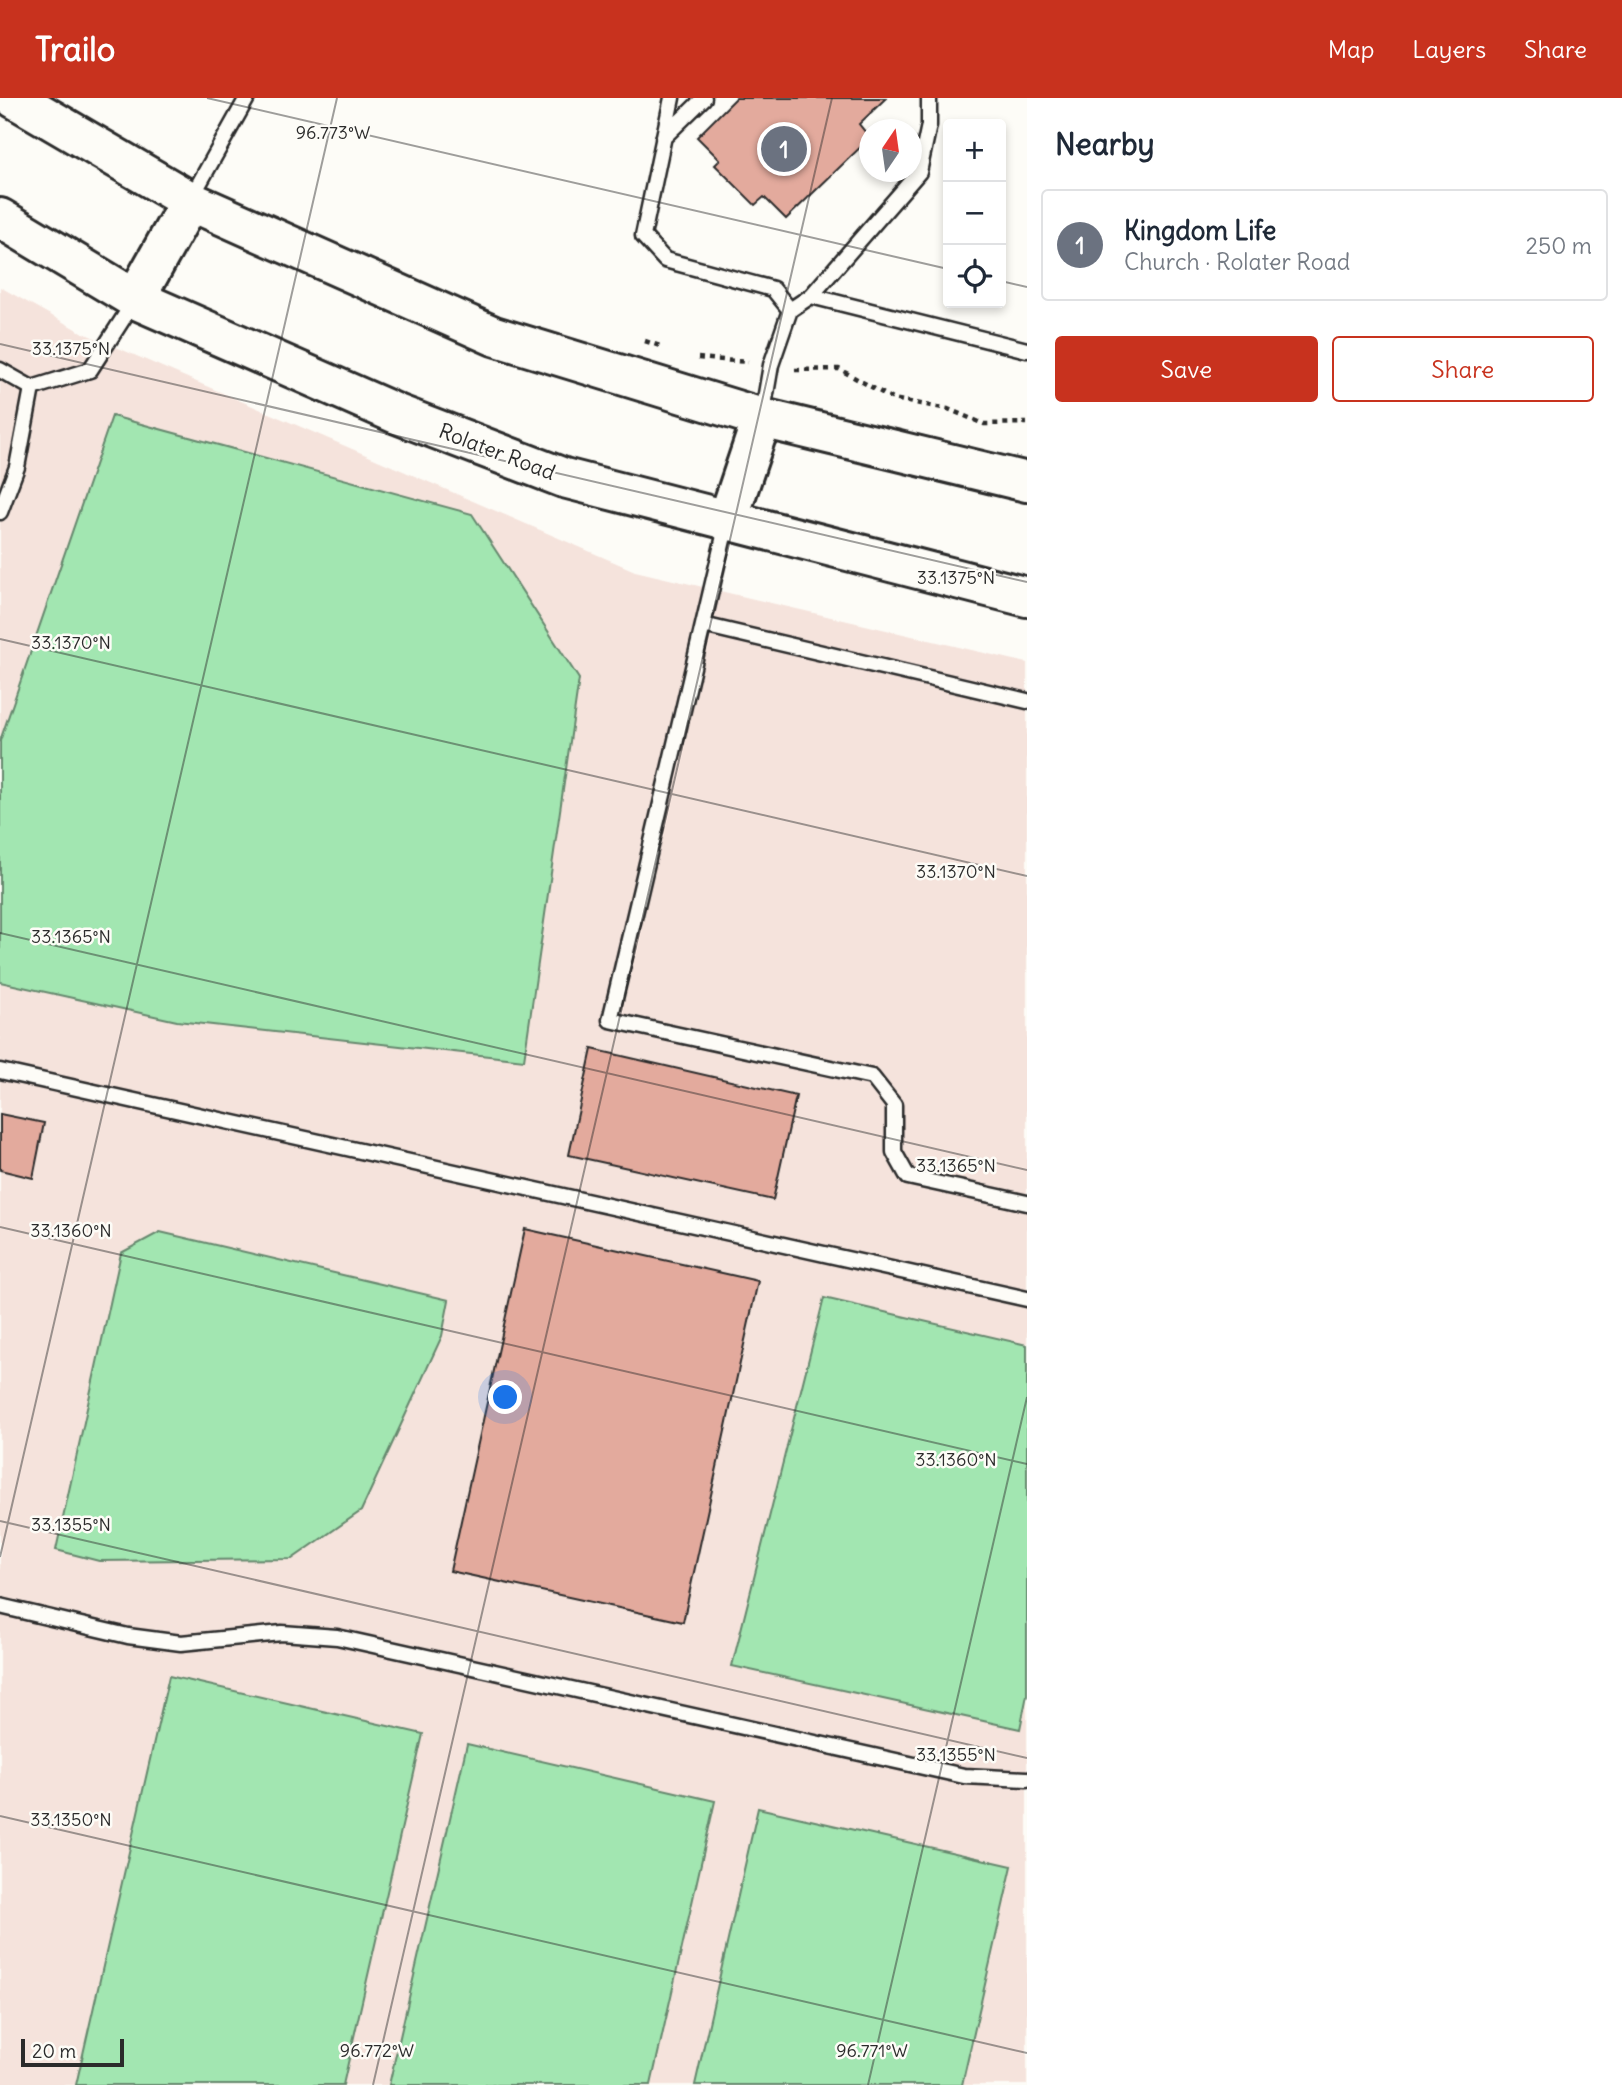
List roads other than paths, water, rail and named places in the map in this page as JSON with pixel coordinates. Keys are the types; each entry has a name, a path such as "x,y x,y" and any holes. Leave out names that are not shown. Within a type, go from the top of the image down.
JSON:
{"main road":[{"path":"15,98 190,201 494,336 762,418 1027,482"},
{"path":"135,299 190,201"},
{"name":"Rolater Road","path":"0,218 135,299 397,414 564,478 1027,597"},
{"path":"727,522 762,418"}],"lane":[{"path":"190,201 247,98"},
{"path":"672,98 643,236 665,260 773,289 790,310"},
{"path":"663,138 704,98"},
{"path":"762,418 771,365 790,310 811,296 919,172 929,125 929,98"},
{"path":"811,296 1027,350"},
{"path":"0,370 32,388 90,370 135,299"},
{"path":"0,512 16,467 32,388"},
{"path":"727,522 610,1020 872,1077 894,1105 894,1152 908,1177 1027,1203"},
{"path":"703,625 1027,701"},
{"path":"0,1071 1027,1299"},
{"path":"0,1606 128,1636 181,1643 282,1633 337,1637 964,1776 1027,1779"}],"place":[{"name":"Kingdom Life","path":"784,149"}]}
